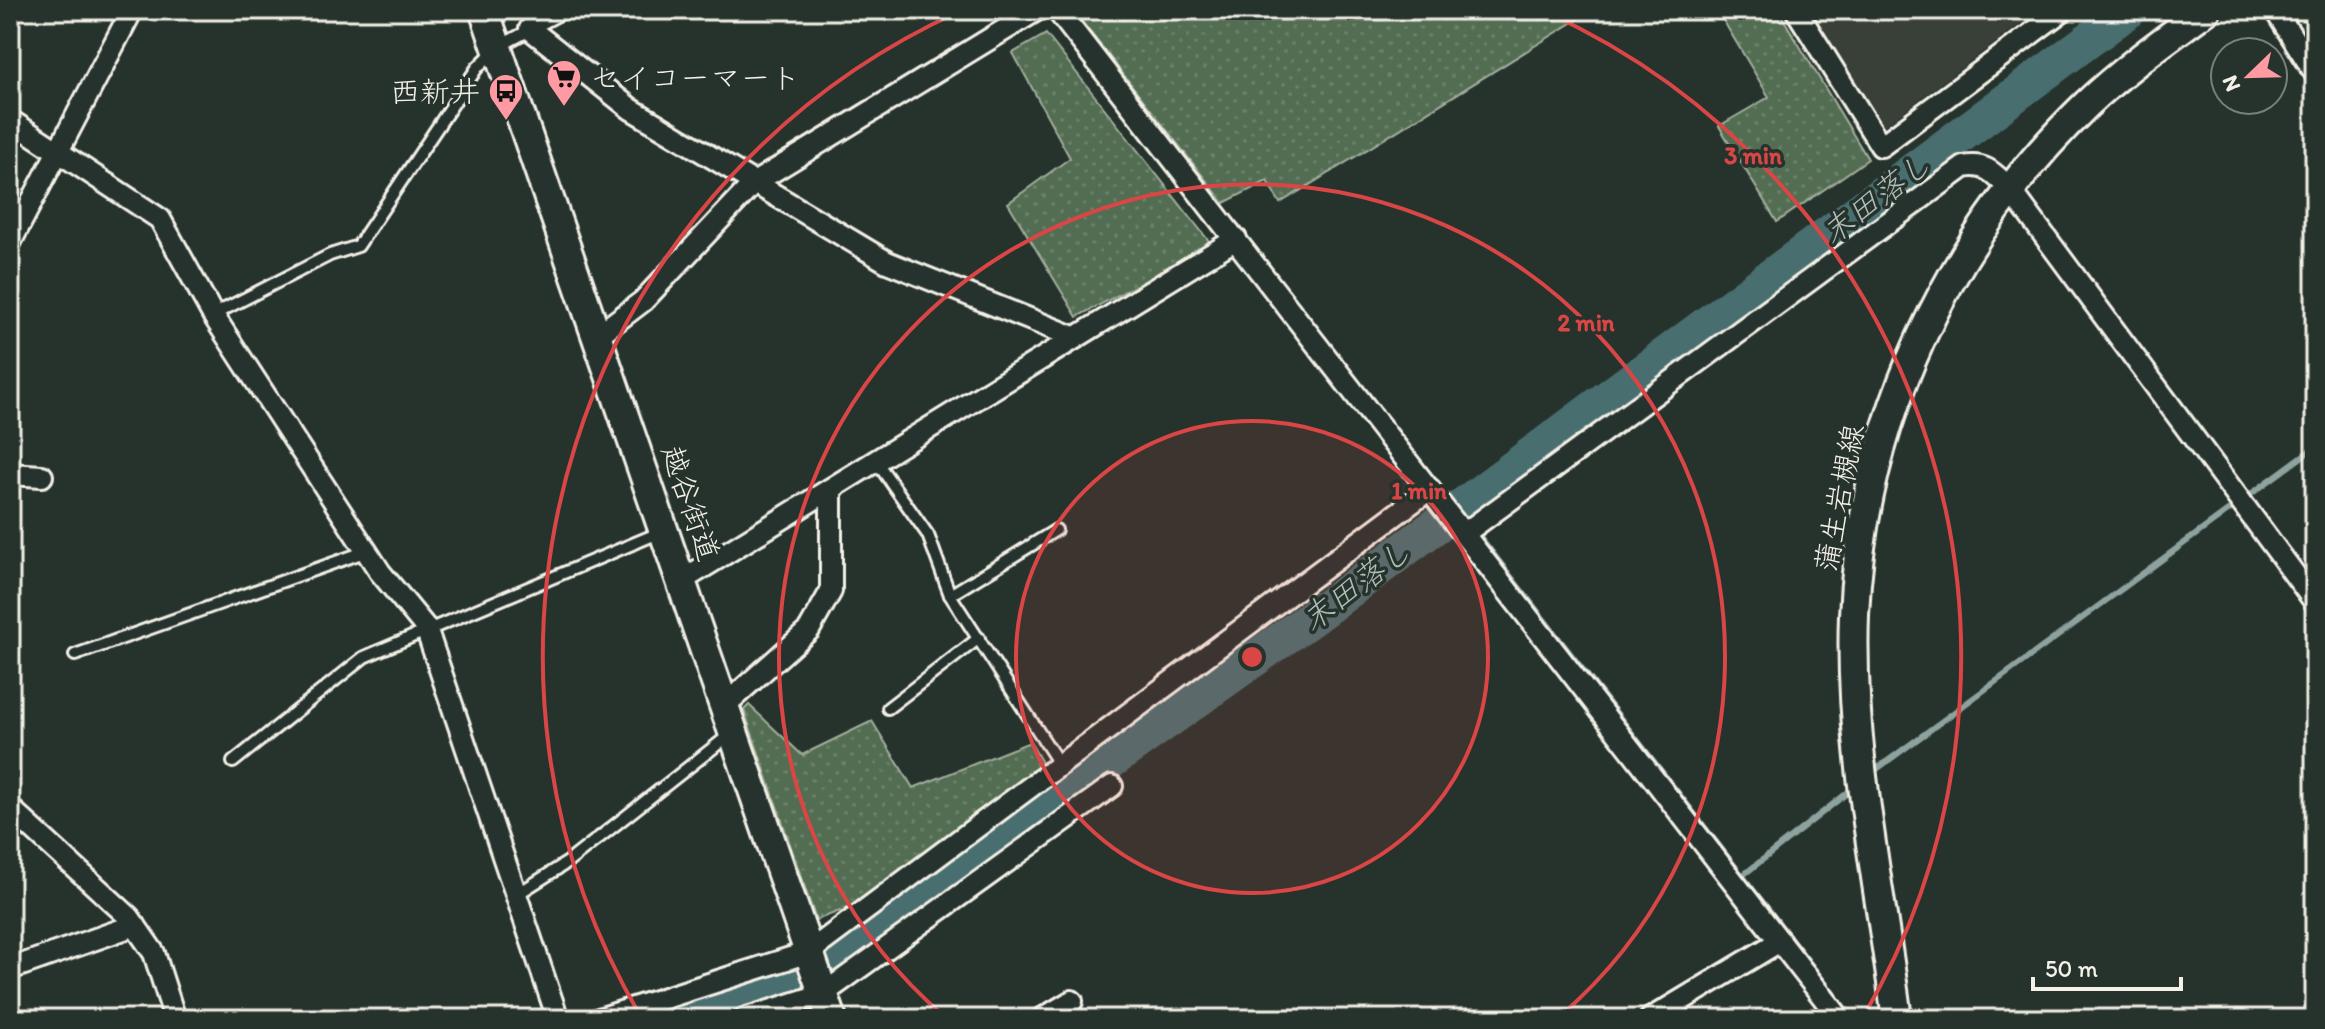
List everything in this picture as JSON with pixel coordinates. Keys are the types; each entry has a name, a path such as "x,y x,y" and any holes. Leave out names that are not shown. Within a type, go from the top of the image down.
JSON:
{"main road":[{"name":"越谷街道","path":"484,10 827,1006"},
{"name":"蒲生岩槻線","path":"1897,1019 1862,770 1854,615 1878,452 1894,403 1942,294 2010,189 2087,104 2206,10"}],"street":[{"path":"10,243 132,10"},
{"path":"597,336 643,301 754,183 1037,10"},
{"path":"1057,10 1840,1019"},
{"path":"1796,10 1881,146 2063,10"},
{"path":"2275,10 2315,73"},
{"path":"530,29 631,109 887,262 1074,337"},
{"path":"10,120 56,151 77,161 160,219 213,315 367,551 426,628 558,1019"},
{"path":"1465,533 1964,167 1976,164 1988,168 2010,189 2315,602"},
{"path":"681,581 1236,239"},
{"path":"10,474 42,476"},
{"path":"729,719 809,630 831,591 831,489"},
{"path":"599,1019 809,952 1430,489"},
{"path":"744,1019 827,1006 1112,786"},
{"path":"10,808 135,925 154,953 175,1019"},
{"path":"10,969 135,925"},
{"path":"1650,1019 1780,941"},
{"path":"1042,1019 1072,1001"}],"lane":[{"path":"213,315 330,255 358,246 477,68 498,47 567,10"},
{"path":"876,461 928,535 950,595 1060,765"},
{"path":"950,595 1056,530"},
{"path":"233,762 364,657 426,628 664,531"},
{"path":"75,655 367,551"},
{"path":"888,708 979,638"},
{"path":"516,895 568,862 729,719"}],"shaded area":[{"path":"1810,10 2039,10 1884,126"}],"green space":[{"path":"1073,10 1593,10 1280,203 1267,181 1224,203"},
{"path":"1717,10 1778,10 1868,159 1777,222 1719,126 1769,97"},
{"path":"1046,34 1212,245 1077,317 1008,203 1070,158 1013,53"},
{"path":"749,705 802,755 872,721 913,788 1030,742 1044,766 845,920 840,911 816,920 744,710"}],"waterway":[{"name":"末田落し","path":"668,1019 797,980 847,955 1021,825 1320,612 2129,10"},
{"path":"1870,774 2315,447"},
{"path":"1457,507 1853,1019"},
{"path":"1742,876 1856,786"}],"place":[{"name":"セイコーマート","path":"564,108"},
{"name":"西新井","path":"506,122"}]}
